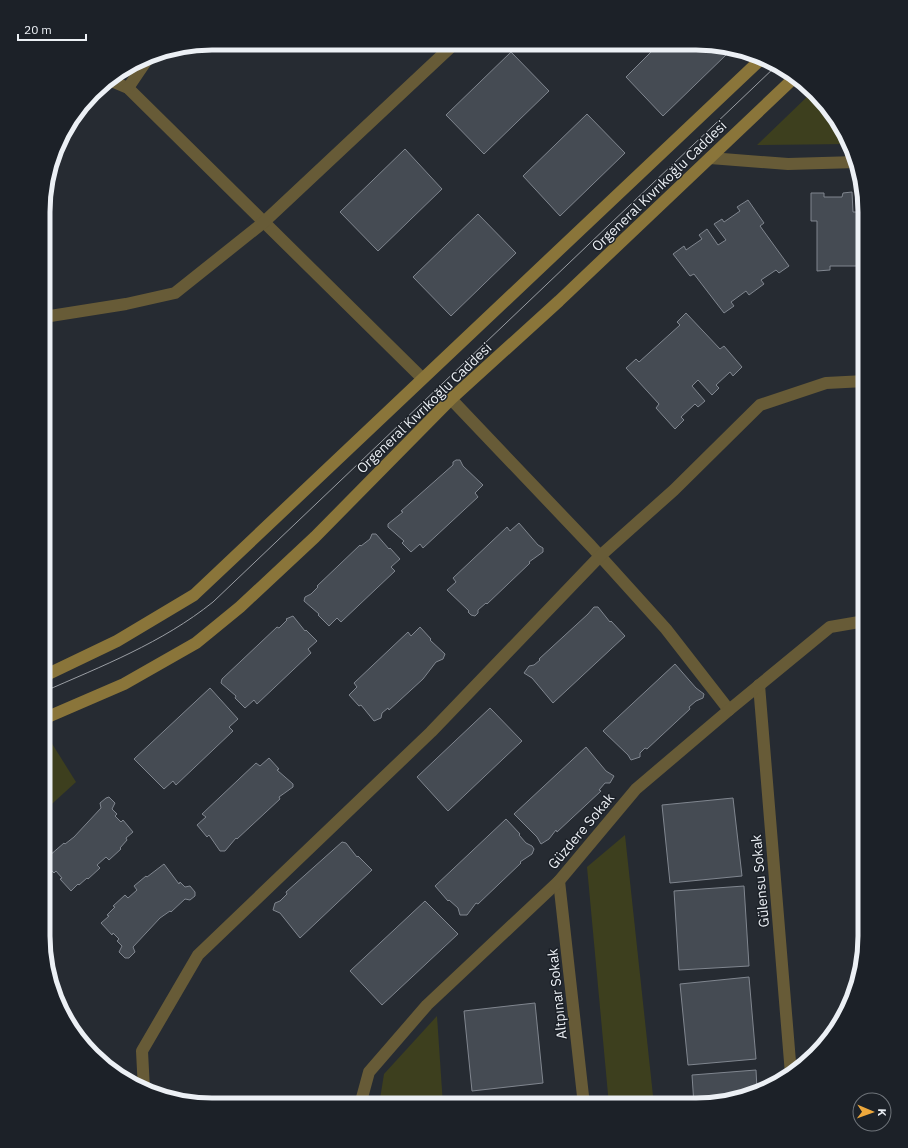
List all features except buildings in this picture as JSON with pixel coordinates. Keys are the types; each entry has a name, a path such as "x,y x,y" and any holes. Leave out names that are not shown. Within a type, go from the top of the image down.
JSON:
{"main road":[{"path":"50,673 117,641 194,595 758,62"},
{"name":"Orgeneral Kıvrıkoğlu Caddesi","path":"50,716 124,684 196,643 240,607 315,537 451,399 559,301 791,81"}],"street":[{"path":"50,316 126,304 175,293 264,222 448,50"},
{"path":"128,88 142,66"},
{"path":"114,82 128,88 422,378"},
{"path":"710,158 788,164 850,162"},
{"path":"144,1083 142,1051 198,955 431,732 600,556 674,490 760,405 826,383 858,381"},
{"path":"451,399 600,556 666,629 729,710"},
{"name":"Güzdere Sokak","path":"362,1098 368,1072 427,1005 559,881 636,789 830,627 858,622"},
{"name":"Gülensu Sokak","path":"759,685 791,1068"},
{"name":"Altpınar Sokak","path":"559,881 583,1098"}],"green space":[{"path":"809,95 825,113 843,144 757,145"},
{"path":"50,740 76,782 50,806"},
{"path":"625,835 653,1098 608,1098 587,867"},
{"path":"437,1016 443,1098 380,1098 384,1074"}],"tram line":[{"path":"50,689 131,653 152,642 193,617 213,602 772,69"}]}
